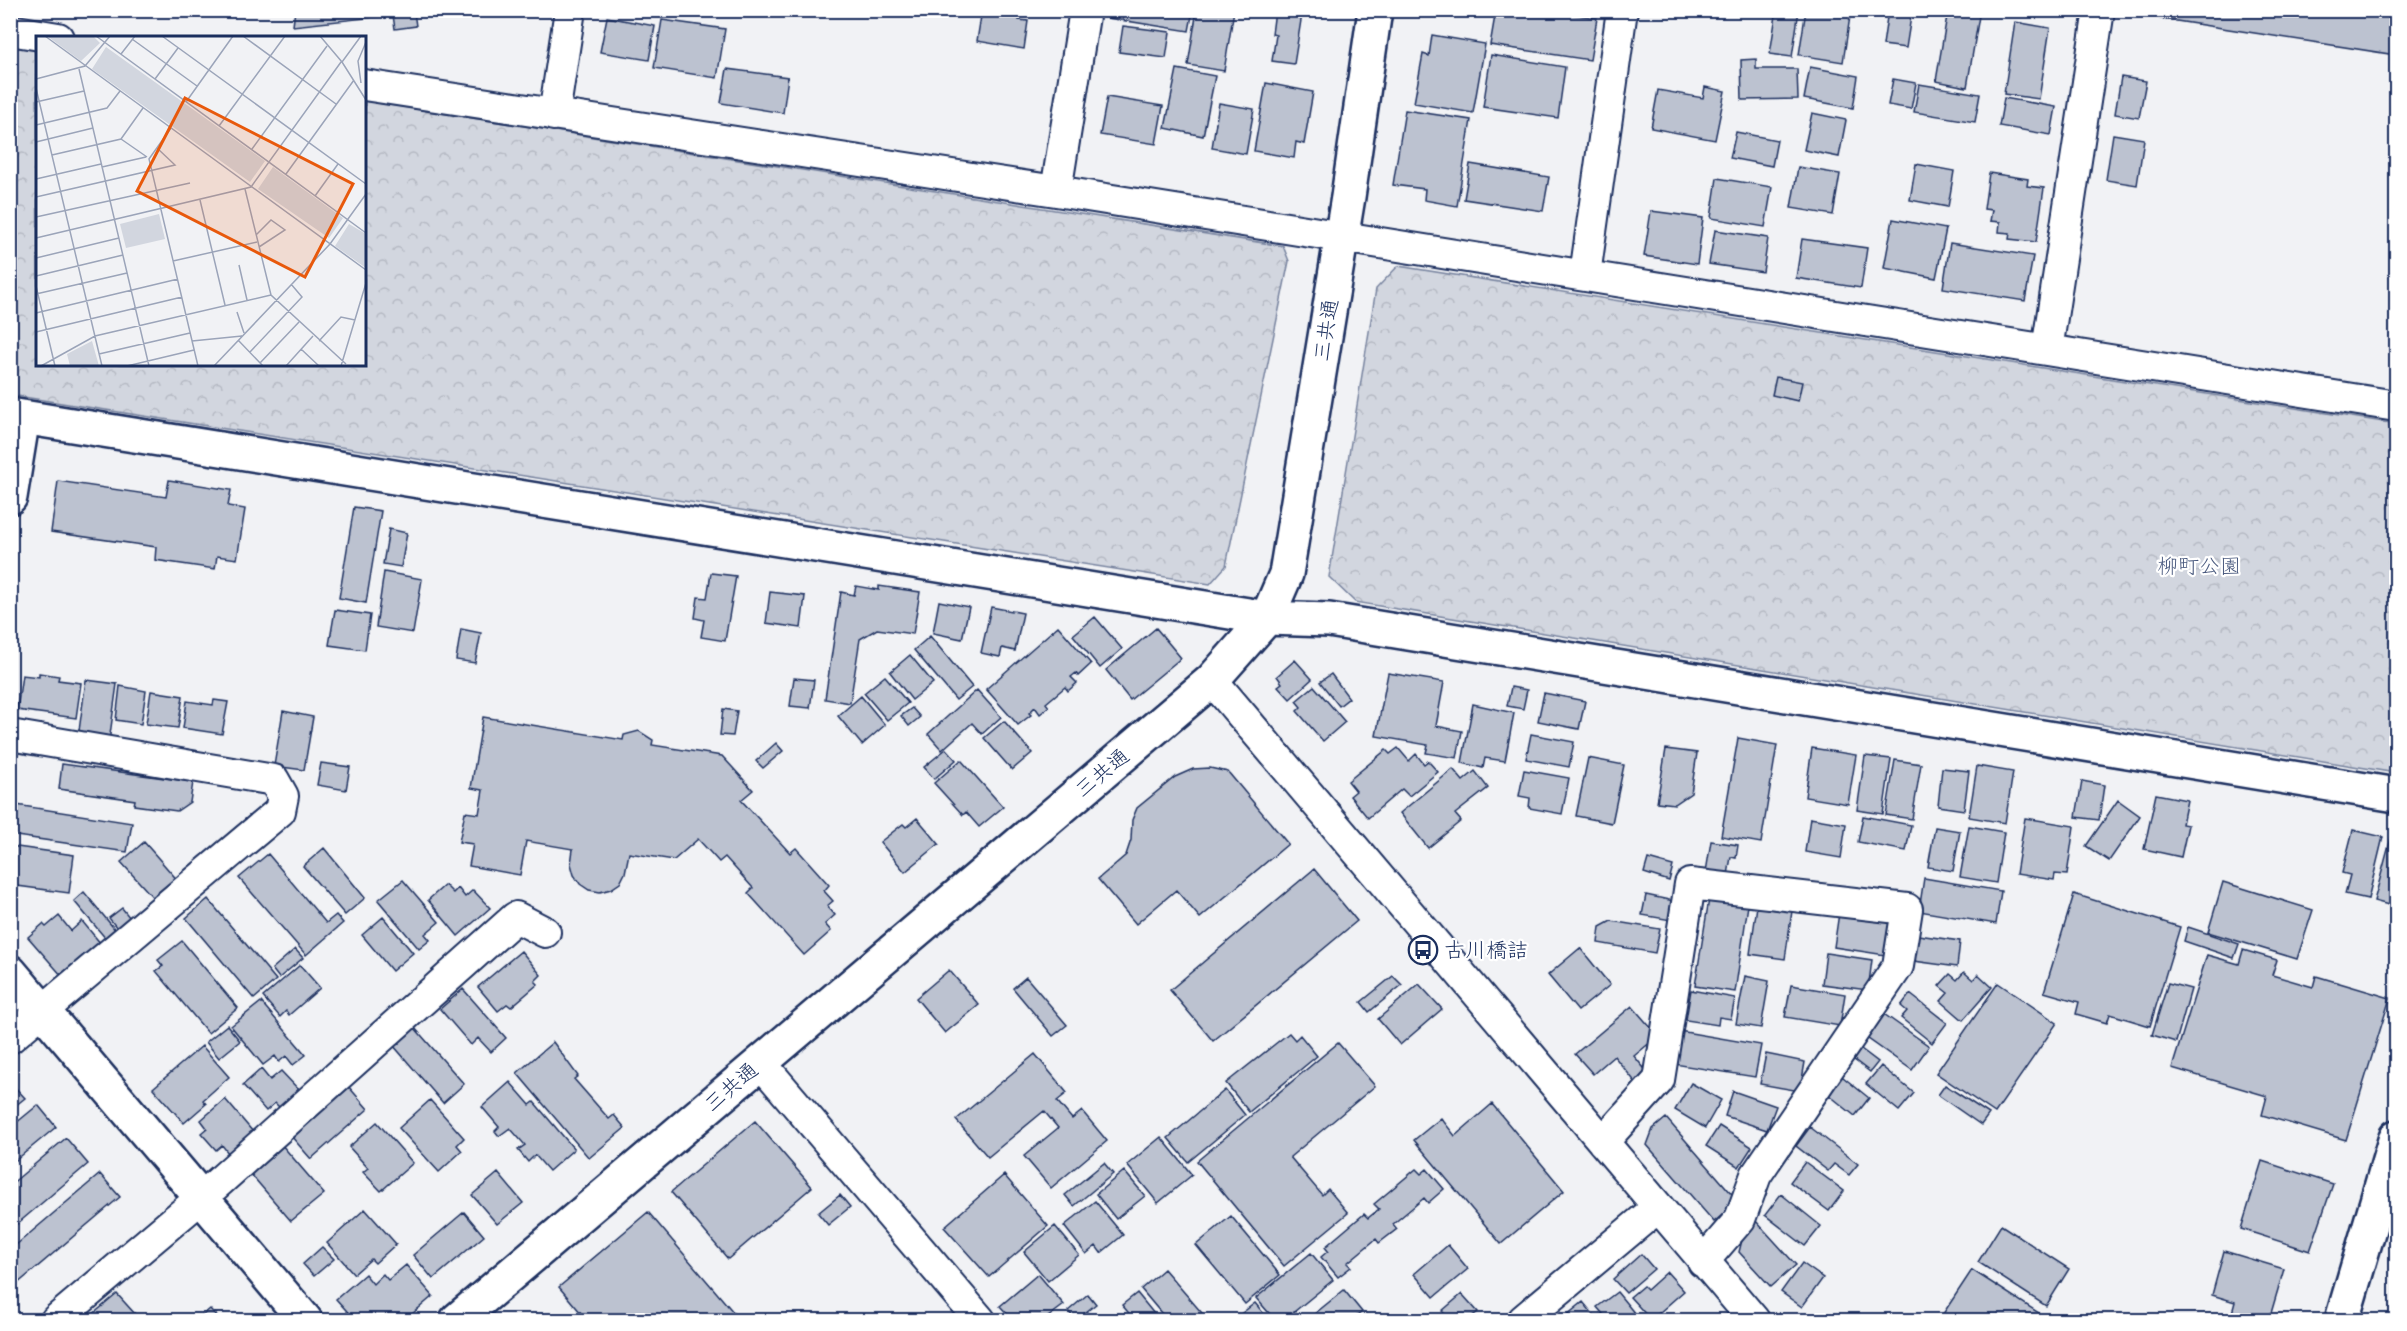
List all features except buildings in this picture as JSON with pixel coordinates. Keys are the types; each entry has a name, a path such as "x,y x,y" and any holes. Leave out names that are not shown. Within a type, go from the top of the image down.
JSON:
{"street":[{"path":"554,115 570,10"},
{"path":"1056,191 1085,10"},
{"name":"三共通","path":"458,1320 1212,680 1267,618 1286,574 1348,197 1375,10"},
{"path":"1584,275 1622,10"},
{"path":"2047,350 2099,10"},
{"path":"366,85 1056,191 2397,406"},
{"path":"10,497 17,416 1267,618 1329,620 2397,795"},
{"path":"1212,680 1754,1320"},
{"path":"10,735 274,780 283,796 280,811 10,1038"},
{"path":"1603,1142 1659,1080 1690,884 1907,909 1898,966 1756,1175 1740,1219 1703,1262"},
{"path":"56,1320 201,1198 516,917 545,932"},
{"path":"10,972 305,1320"},
{"path":"760,1062 981,1320"},
{"path":"2342,1320 2397,1137"},
{"path":"1522,1320 1657,1208"}],"green space":[{"path":"10,46 36,50 36,366 366,366 366,101 1283,246 1289,261 1226,566 1210,584 11,395"},
{"name":"柳町公園","path":"1398,266 2396,424 2396,773 1355,602 1329,577 1376,289"}],"place":[{"name":"古川橋詰","path":"1423,950"}]}
